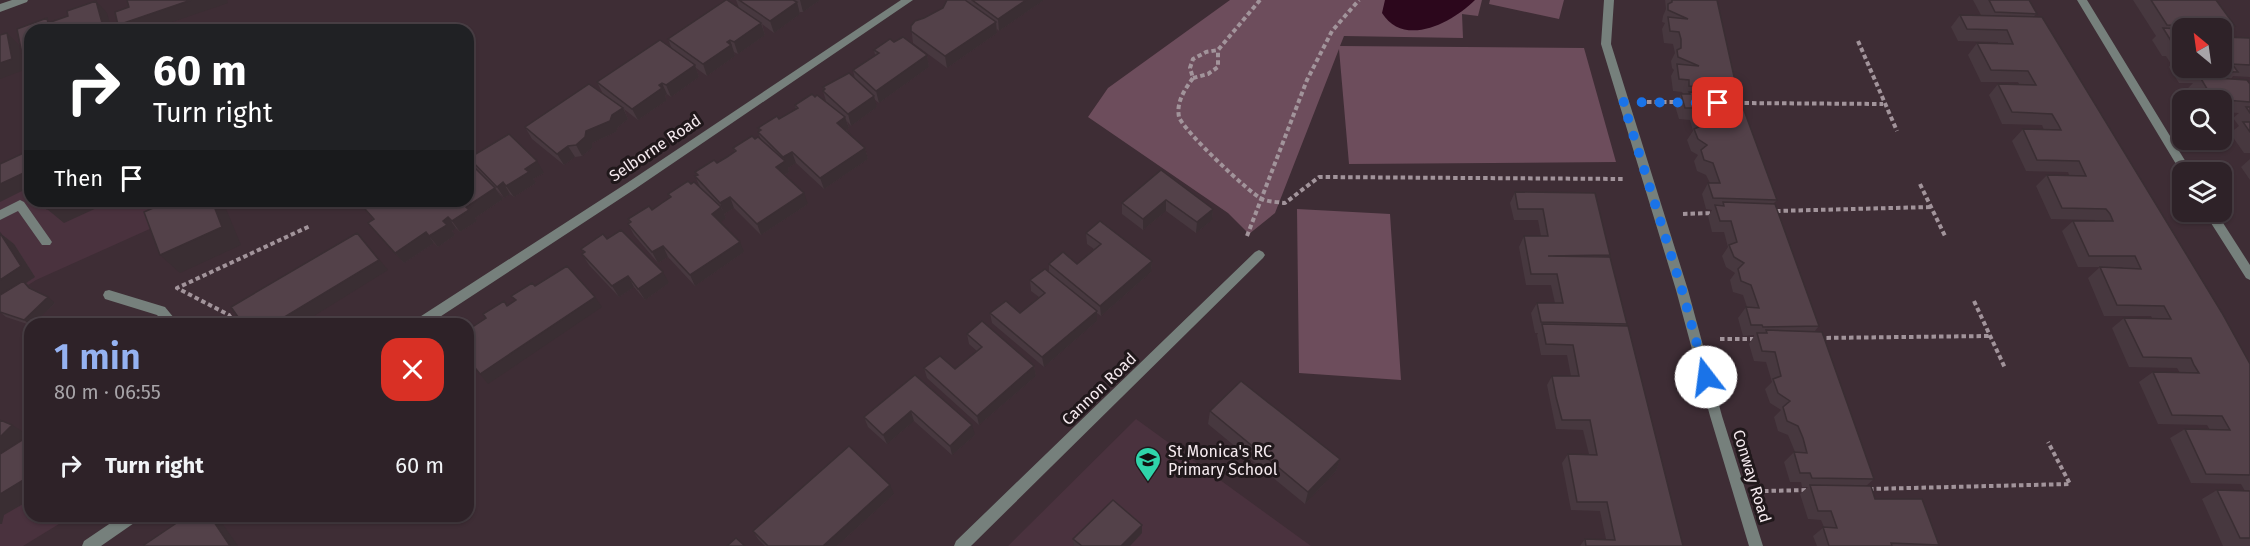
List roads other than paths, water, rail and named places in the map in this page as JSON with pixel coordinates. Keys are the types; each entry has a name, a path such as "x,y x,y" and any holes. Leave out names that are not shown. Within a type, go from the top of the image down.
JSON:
{"street":[{"path":"0,8 23,0"},
{"name":"Selborne Road","path":"428,318 631,186 908,0"},
{"name":"Conway Road","path":"1609,0 1606,44 1756,546"},
{"path":"2082,0 2181,162"},
{"path":"0,215 20,205 46,242"},
{"path":"2216,222 2250,275"},
{"name":"Cannon Road","path":"961,546 1260,255"},
{"path":"109,295 161,311 167,318"},
{"path":"89,546 123,522"}],"place":[{"name":"St Monica's RC Primary School","path":"1148,483"}]}
